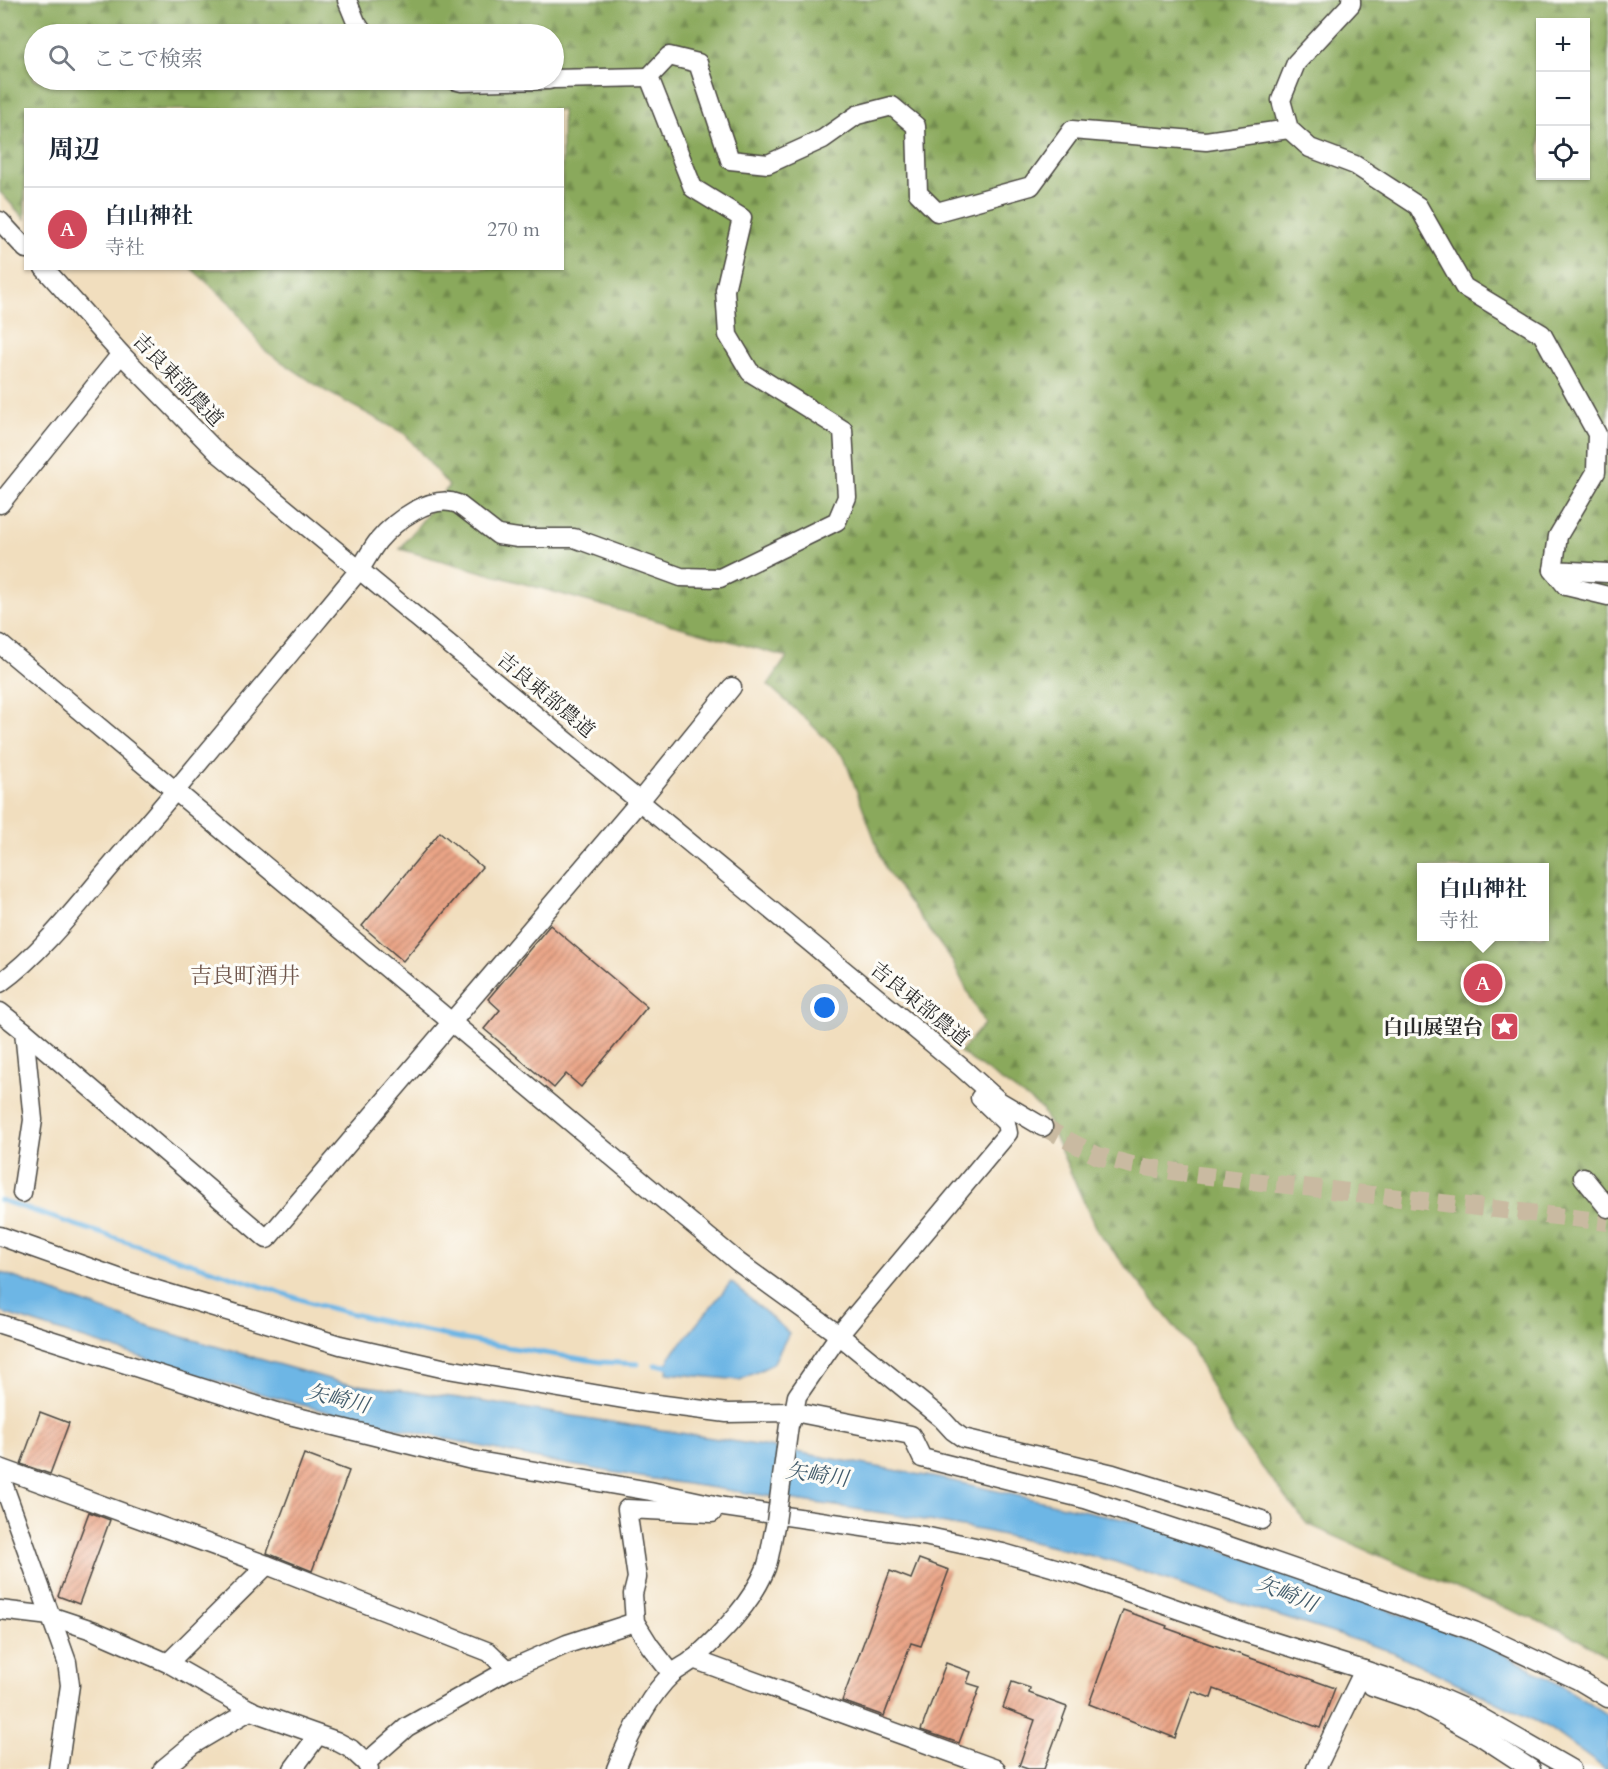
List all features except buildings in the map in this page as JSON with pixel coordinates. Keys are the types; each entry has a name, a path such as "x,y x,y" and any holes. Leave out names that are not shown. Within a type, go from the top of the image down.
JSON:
{"street":[{"path":"347,0 357,24"},
{"path":"1351,0 1351,4 1296,63 1281,100 1289,129 1310,148 1355,165 1418,206 1464,287 1542,334 1597,434 1596,472 1558,536 1553,570 1566,586 1608,596"},
{"path":"564,79 649,77 669,56 698,63 730,160 768,164 823,139 857,115 892,106 916,126 918,193 937,212 1031,186 1072,130 1206,141 1289,129"},
{"path":"0,983 12,975 50,937 176,790 360,569 378,541 415,510 434,503 452,501 498,535 518,538 574,538 681,577 720,578 837,521 847,497 843,430 750,372 728,335 725,290 742,218 693,188 649,77"},
{"path":"0,221 24,247"},
{"name":"吉良東部農道","path":"46,270 121,354 218,453 961,1067 999,1101 1043,1128"},
{"path":"0,504 121,354"},
{"path":"1553,570 1608,573"},
{"path":"0,645 738,1262 839,1335 963,1438 1113,1474 1262,1521"},
{"path":"0,1012 267,1239 639,802 732,687"},
{"path":"22,1193 33,1120 24,1031"},
{"path":"616,1769 625,1745 652,1699 672,1674 693,1659 730,1623 750,1597 766,1568 797,1396 839,1335 1008,1133 1006,1123 964,1083 961,1067"},
{"path":"1583,1177 1608,1208"},
{"path":"0,1236 124,1280 340,1345 442,1368 641,1402 911,1435 922,1458 1085,1499 1463,1627 1578,1680 1608,1698"},
{"path":"0,1324 277,1412 472,1460 650,1491 724,1507 924,1536 1003,1553 1076,1574 1362,1675 1419,1702 1479,1735 1531,1769"},
{"path":"0,1468 267,1565 489,1652 508,1670"},
{"path":"0,1475 67,1662 70,1684 58,1769"},
{"path":"672,1674 635,1622 633,1594 637,1578 627,1509 715,1514 724,1507"},
{"path":"168,1663 267,1565"},
{"path":"0,1610 50,1616 92,1630 168,1663 251,1710 336,1741 351,1749 368,1766 407,1727 508,1670 567,1644 635,1622"},
{"path":"693,1659 996,1769"},
{"path":"1316,1769 1362,1675"},
{"path":"1362,1675 1420,1689 1468,1710 1571,1769"},
{"path":"164,1769 192,1745 251,1710"},
{"path":"294,1769 318,1735"}],"green space":[{"path":"0,0 1608,0 1608,1656 1563,1631 1419,1573 1307,1524 1235,1433 1191,1347 1097,1231 1042,1109 960,1052 984,1024 952,961 886,870 844,757 768,685 787,657 400,549 449,486 405,434 324,390 264,350 230,303 193,270 564,270 564,108 24,108 24,218 0,192"}],"water":[{"name":"矢崎川","path":"0,1272 152,1328 343,1383 459,1398 769,1447 948,1480 1158,1527 1483,1644 1531,1669 1608,1716 1608,1769 1546,1726 1393,1652 1190,1588 1113,1561 990,1532 896,1515 640,1477 543,1460 343,1416 225,1384 0,1312"},
{"path":"731,1282 789,1333 773,1364 740,1380 667,1373 669,1358"}],"waterway":[{"path":"0,1200 318,1305 413,1329 482,1343 601,1362 638,1364"},
{"path":"655,1365 674,1366"}],"tunnel":[{"path":"1043,1127 1098,1156 1132,1165 1191,1174 1608,1222"}],"place":[{"name":"白山神社","path":"1483,983"},
{"name":"白山展望台","path":"1504,1027"}],"district":[{"name":"吉良町酒井","path":"245,976"}]}
